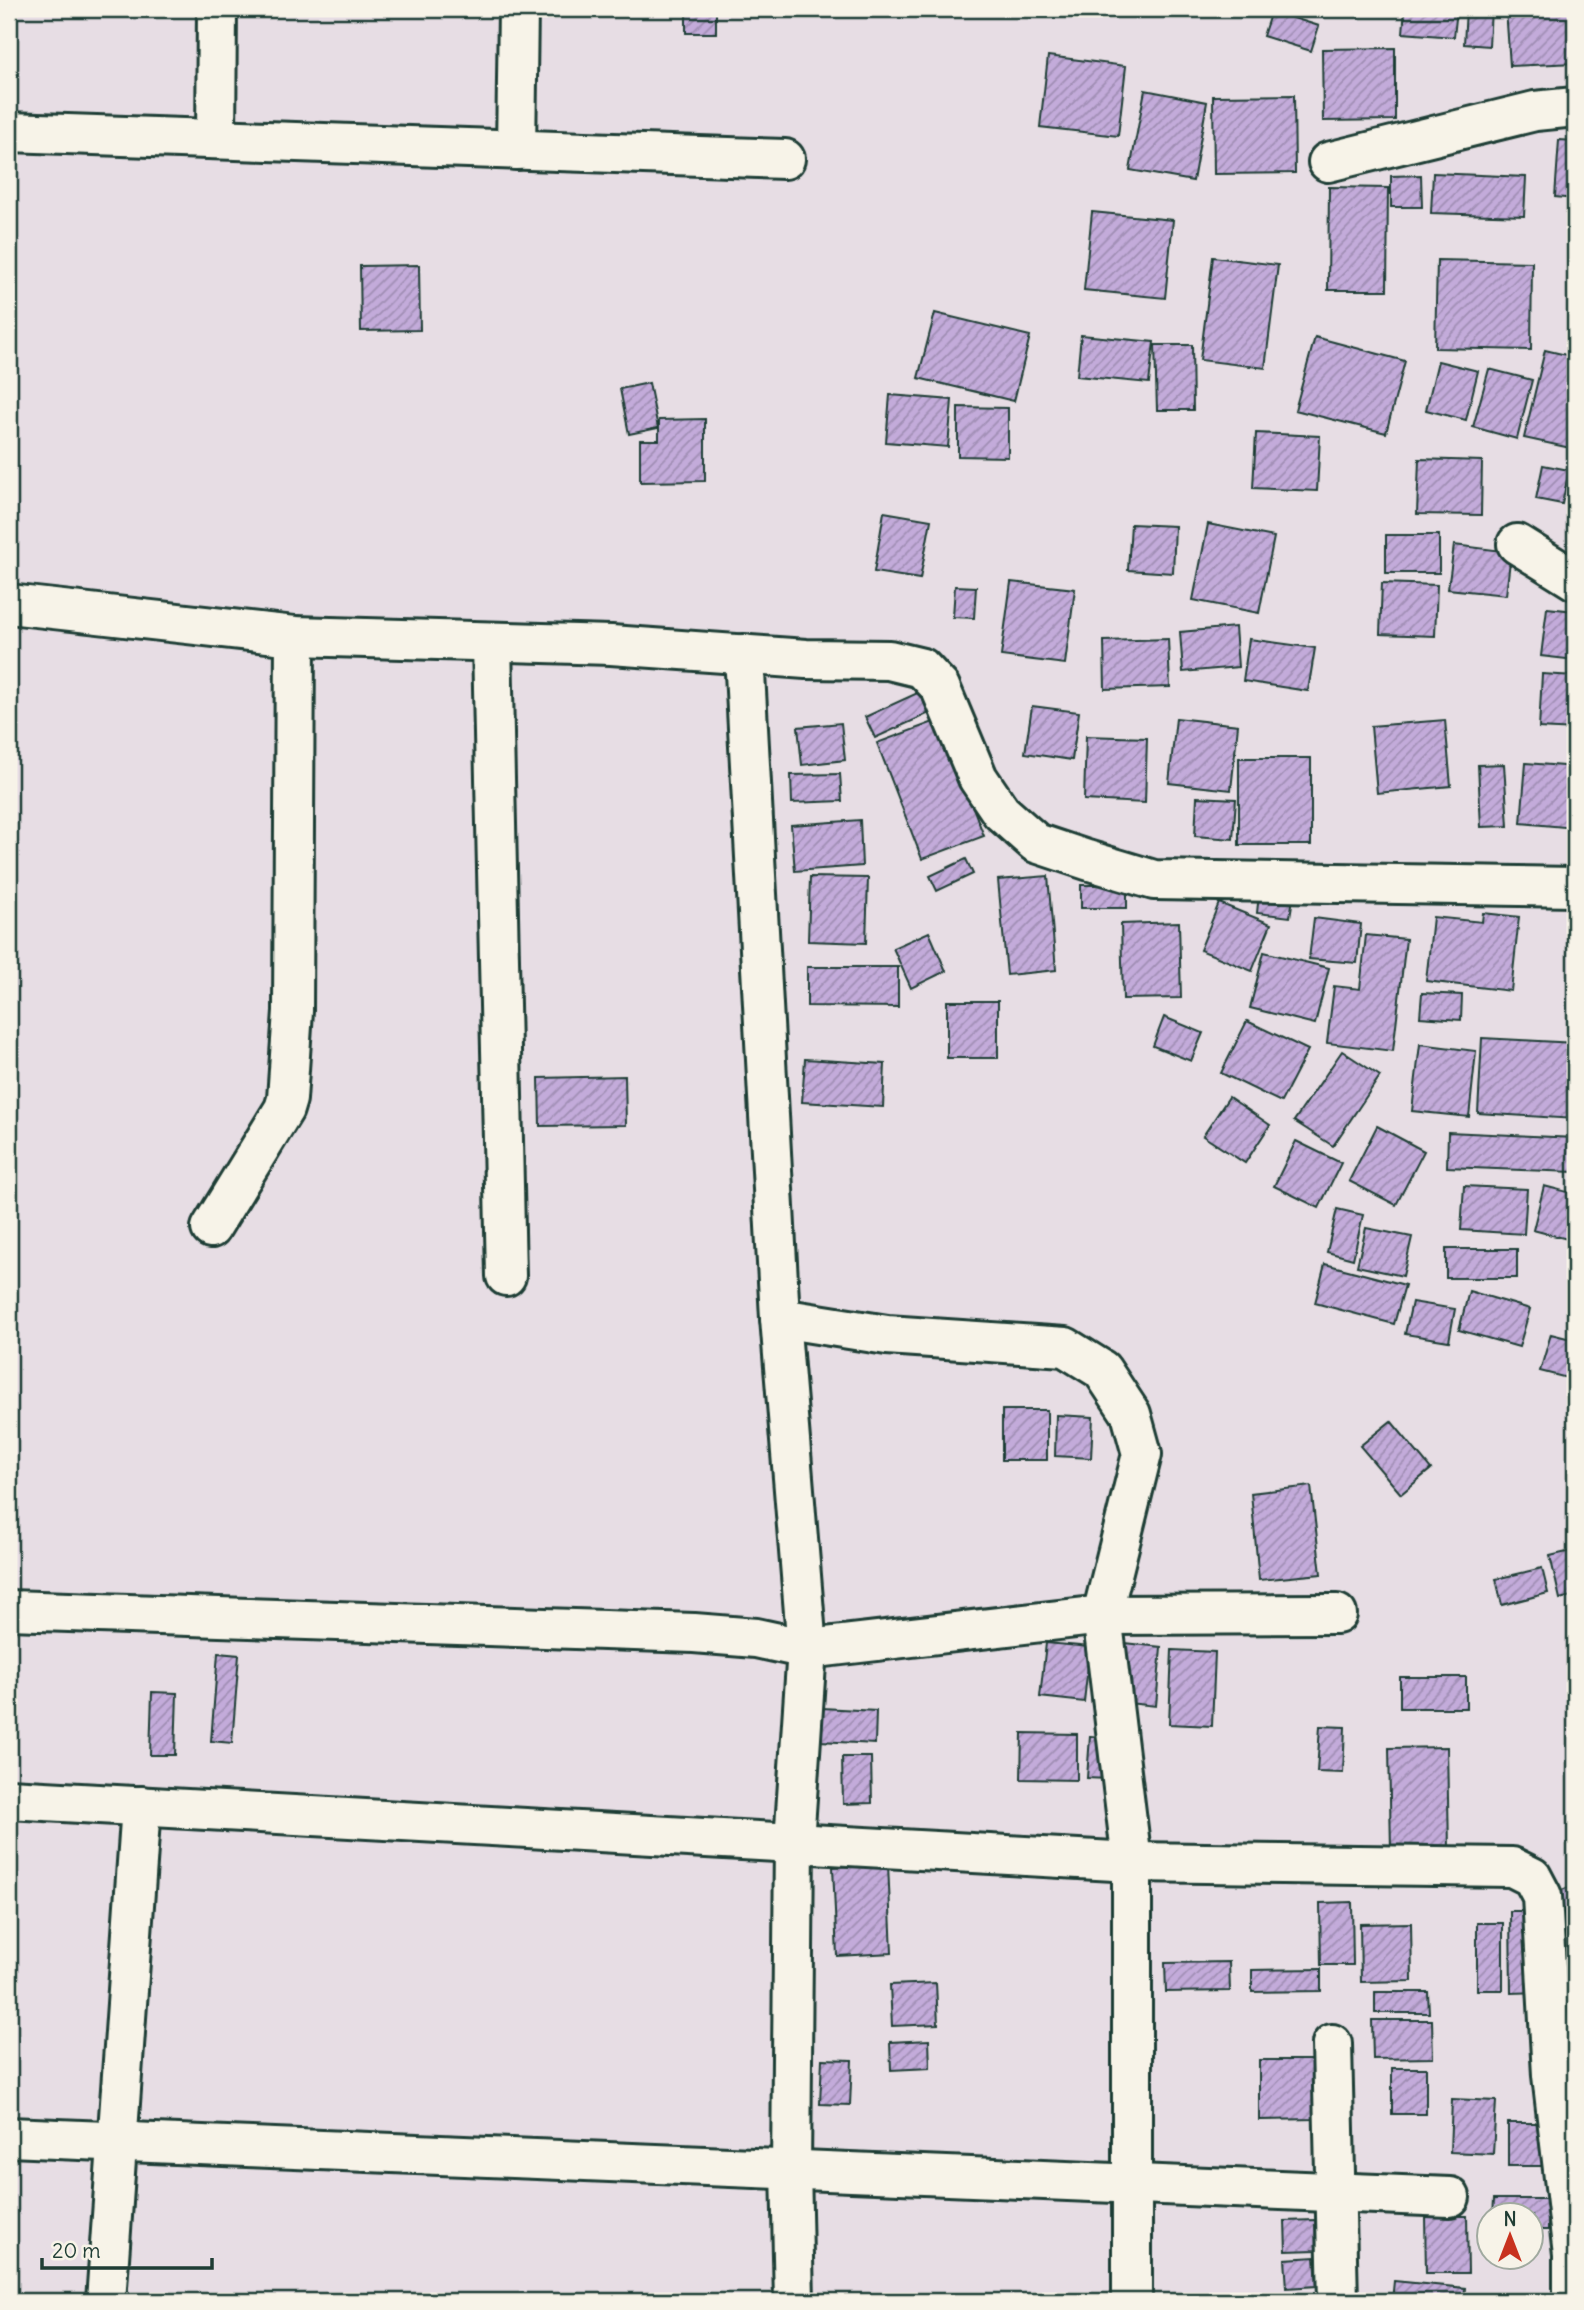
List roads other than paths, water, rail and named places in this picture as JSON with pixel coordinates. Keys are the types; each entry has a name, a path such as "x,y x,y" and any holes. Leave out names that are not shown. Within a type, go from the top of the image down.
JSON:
{"street":[{"path":"216,139 217,9"},
{"path":"516,150 517,9"},
{"path":"1328,162 1535,111 1575,107"},
{"path":"9,132 785,159"},
{"path":"1517,544 1575,580"},
{"path":"9,604 295,636 611,645 806,659 889,660 922,668 940,687 978,778 1000,812 1036,844 1154,880 1575,887"},
{"path":"211,1228 284,1109 287,1099 293,1011 295,636"},
{"path":"492,643 506,1276"},
{"path":"744,654 780,1318 807,1649 794,1843 791,2168 794,2301"},
{"path":"780,1318 887,1335 1065,1347 1102,1370 1131,1414 1142,1454 1102,1615 1132,1862 1132,2301"},
{"path":"9,1610 694,1633 756,1638 807,1649 1102,1615 1337,1614"},
{"path":"9,1799 1132,1862 1512,1867 1532,1877 1542,1896 1552,2075 1573,2255 1573,2301"},
{"path":"106,2301 141,1806"},
{"path":"1332,2044 1338,2301"},
{"path":"9,2137 1450,2197"}]}
